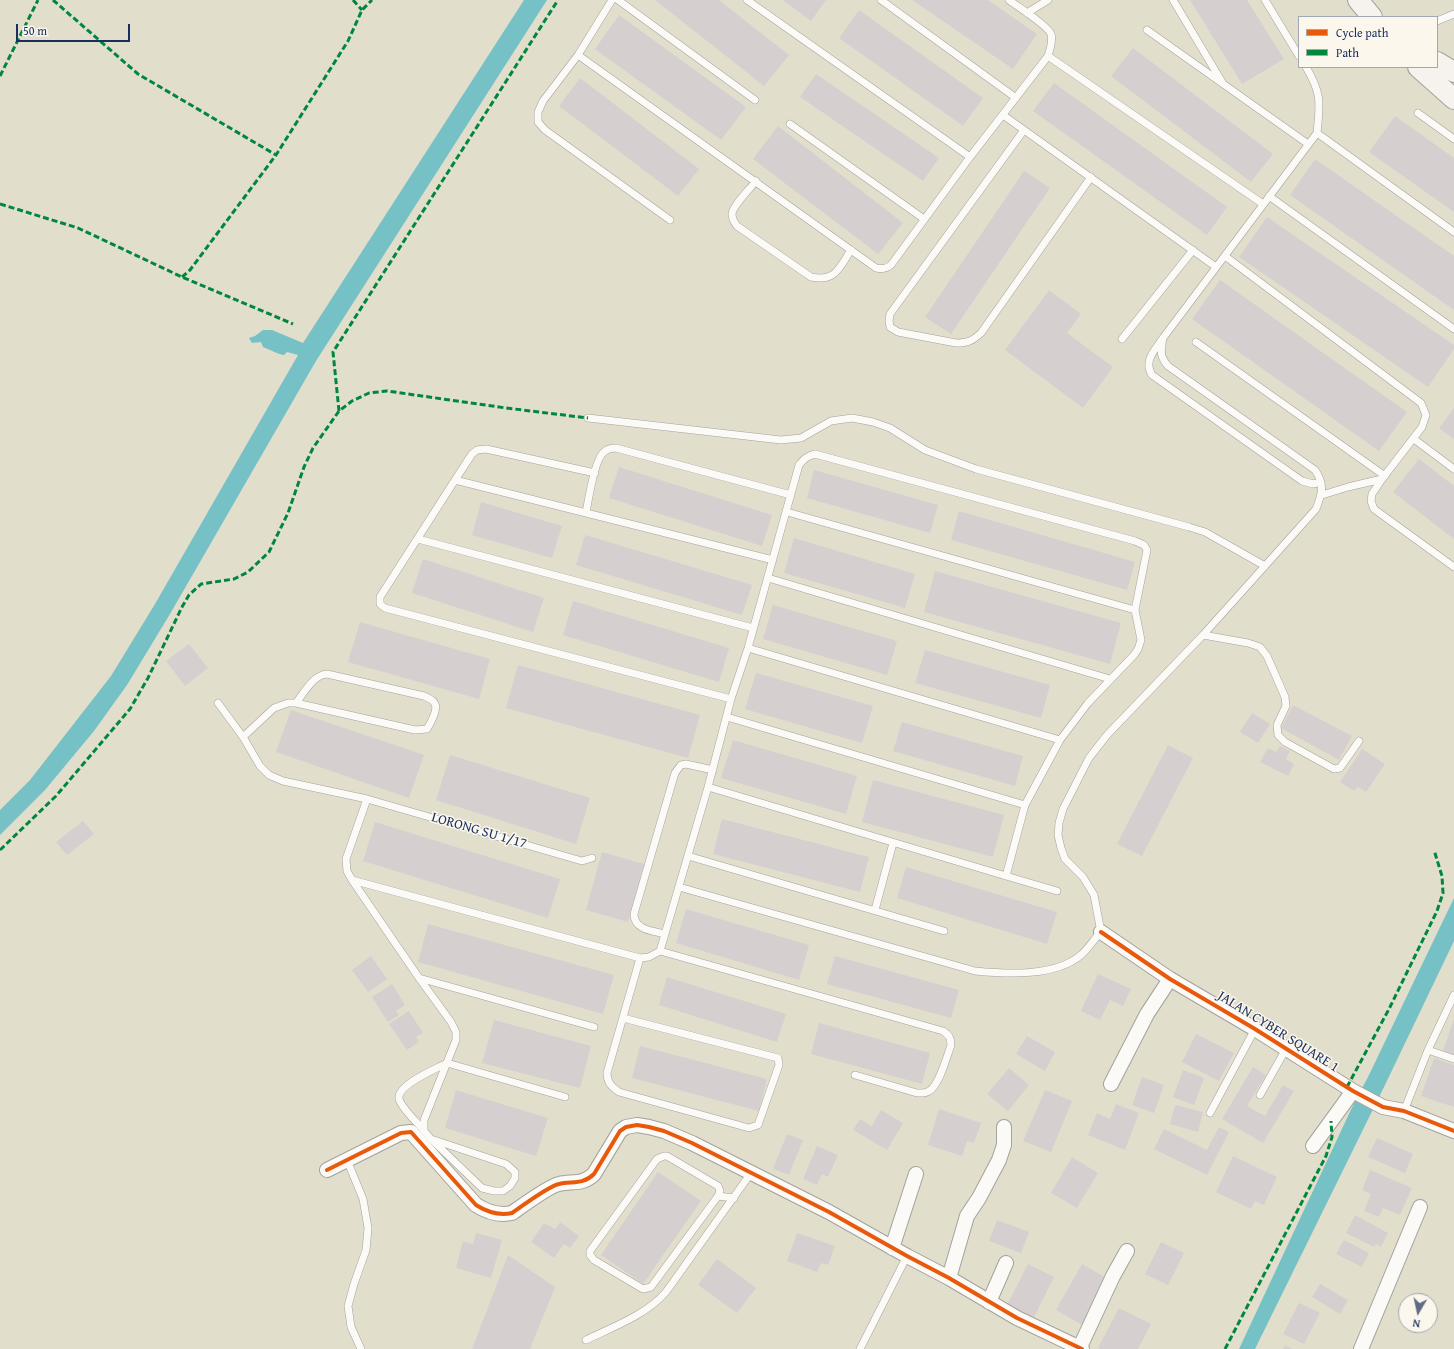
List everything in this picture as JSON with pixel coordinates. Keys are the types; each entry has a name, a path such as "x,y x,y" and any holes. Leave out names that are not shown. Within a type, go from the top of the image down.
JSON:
{"street":[{"path":"1358,0 1371,16"},
{"path":"1419,68 1454,99"},
{"name":"JALAN CYBER SQUARE 1","path":"1101,932 1170,979 1255,1029 1357,1093 1383,1107 1404,1111 1454,1131"},
{"path":"1111,1084 1147,1014 1170,979"},
{"path":"1312,1146 1357,1093"},
{"path":"327,1170 401,1133 411,1132 476,1205 485,1211 504,1214 512,1213 557,1184 580,1182 590,1178 620,1132 626,1127 637,1125 649,1127 664,1131 692,1143 829,1212 949,1278 1017,1318 1081,1348 1113,1276 1127,1252"},
{"path":"949,1278 967,1216 979,1198 999,1160 1004,1145 1004,1126"},
{"path":"892,1248 916,1174"},
{"path":"1361,1349 1420,1207"},
{"path":"989,1302 1006,1263"}],"lane":[{"path":"612,0 578,55 543,102 538,112 538,122 545,130 670,220"},
{"path":"618,0 755,100"},
{"path":"747,0 970,157"},
{"path":"881,0 1016,98"},
{"path":"578,55 876,268 887,268 892,265 970,157 1048,56 1052,36 1047,28 1009,0"},
{"path":"1027,13 1048,0"},
{"path":"1173,0 1224,85"},
{"path":"1265,0 1298,54"},
{"path":"1438,21 1454,14"},
{"path":"1147,30 1308,144"},
{"path":"1048,56 1263,204"},
{"path":"1307,68 1315,82 1320,106 1316,133 1163,338 1148,361 1148,368 1152,375 1302,481 1313,484 1321,482"},
{"path":"1418,113 1454,139"},
{"path":"1003,115 1216,267"},
{"path":"790,124 924,219"},
{"path":"1024,130 890,314 890,327 898,332 956,343 964,343 974,340 981,333 1090,177"},
{"path":"1316,133 1454,232"},
{"path":"756,181 734,209 732,214 733,221 737,226 811,277 821,279 835,273 851,250"},
{"path":"1269,196 1454,329"},
{"path":"1122,339 1193,250"},
{"path":"1225,256 1421,403 1426,415 1422,427 1383,477 1372,494 1371,501 1374,509 1454,567"},
{"path":"679,887 976,971 999,974 1045,970 1066,965 1081,955 1101,932 1094,895 1083,876 1065,858 1058,835 1059,823 1063,809 1089,758 1106,735 1203,635 1316,509 1322,495 1321,482 1314,470 1168,366 1161,357 1163,338"},
{"path":"1196,342 1383,477"},
{"path":"588,418 781,440 801,438 831,421 852,418 873,422 890,428 925,450 976,469 1205,532 1265,566"},
{"path":"1414,439 1454,469"},
{"path":"586,513 595,472 603,452 610,448 616,448 791,495"},
{"path":"595,472 486,449 477,450 472,454 380,597 380,604 385,608 731,699"},
{"path":"660,951 713,770 731,699 748,648 787,512 799,465 808,456 815,454 1135,541 1144,545 1147,550 1135,610 1141,640 1138,649 1088,703 1060,740 1025,805 1006,876"},
{"path":"1322,495 1383,477"},
{"path":"455,480 773,560"},
{"path":"787,512 1135,610"},
{"path":"418,539 753,628"},
{"path":"768,578 1110,679"},
{"path":"1203,635 1248,643 1260,647 1267,656 1285,697 1286,706 1277,725 1278,735 1285,742 1334,769 1337,769 1340,768 1359,741"},
{"path":"748,648 1060,740"},
{"path":"243,737 274,708 288,703 296,703 415,730 426,729 430,724 436,707 432,700 424,696 327,674 321,674 316,677 296,703"},
{"name":"LORONG SU 1/17","path":"218,703 243,737 260,766 269,775 283,781 367,799 582,861 592,858"},
{"path":"727,717 1025,805"},
{"path":"665,934 640,928 636,923 634,914 675,773 681,765 686,764 713,770"},
{"path":"708,787 1057,892"},
{"path":"367,799 346,859 347,872 419,978 451,1022 456,1032 456,1040 424,1120 424,1131"},
{"path":"875,910 894,842"},
{"path":"688,856 944,931"},
{"path":"352,880 640,958 648,957 660,951 943,1031 948,1034 951,1039 951,1045 936,1084 931,1091 924,1093 916,1092 855,1076"},
{"path":"623,1018 778,1058 779,1065 758,1125 749,1128 620,1092 611,1087 607,1079 607,1073 640,958"},
{"path":"419,978 594,1027"},
{"path":"1404,1111 1428,1050 1454,995"},
{"path":"1210,1113 1255,1029"},
{"path":"1260,1095 1286,1049"},
{"path":"1428,1050 1454,1059"},
{"path":"431,1140 506,1164 515,1172 515,1178 510,1186 502,1191 482,1188 431,1140 400,1100 400,1093 404,1086 447,1063 565,1097"},
{"path":"667,1156 718,1186 720,1191 718,1196 651,1287 647,1289 643,1289 594,1260 590,1255 591,1247 660,1157 667,1156"},
{"path":"347,1160 363,1199 368,1228 366,1250 348,1306 351,1327 361,1349"},
{"path":"586,1340 628,1320 658,1302 751,1173"},
{"path":"718,1196 734,1198"},
{"path":"860,1349 907,1256"}],"water":[{"path":"524,0 547,0 316,361 170,614 127,685 94,731 45,790 0,835 0,810 30,780 111,676 155,604 298,355 287,352 284,355 279,354 263,347 261,342 252,343 249,338 255,336 263,330 272,330 303,343"},
{"path":"1454,898 1454,941 1255,1349 1239,1349 1355,1101"}],"building":[{"path":"655,0 719,0 789,55 764,86"},
{"path":"783,0 826,0 811,21"},
{"path":"912,0 988,0 1037,34 1013,69"},
{"path":"1190,0 1247,0 1284,59 1242,84"},
{"path":"859,10 983,98 963,126 839,38"},
{"path":"619,15 746,107 721,140 595,49"},
{"path":"1133,48 1273,154 1251,182 1111,76"},
{"path":"816,74 939,158 923,181 800,97"},
{"path":"580,78 699,169 678,196 559,106"},
{"path":"1054,83 1227,207 1207,235 1033,111"},
{"path":"1395,116 1454,158 1454,212 1369,152"},
{"path":"778,126 903,223 878,254 753,159"},
{"path":"1315,159 1454,256 1454,310 1290,195"},
{"path":"1024,171 1050,188 951,334 925,317"},
{"path":"1267,217 1454,345 1454,349 1428,387 1239,257"},
{"path":"1220,280 1407,412 1379,451 1192,319"},
{"path":"1049,290 1081,314 1067,333 1113,367 1083,408 1005,350"},
{"path":"1454,408 1454,439 1439,428"},
{"path":"1419,459 1454,486 1454,539 1393,492"},
{"path":"619,467 772,515 762,546 609,498"},
{"path":"814,470 938,505 930,533 807,498"},
{"path":"481,502 562,526 552,558 472,535"},
{"path":"959,511 1135,562 1127,590 951,540"},
{"path":"585,535 752,585 742,615 576,565"},
{"path":"794,538 915,574 905,608 784,573"},
{"path":"423,559 544,598 533,632 412,593"},
{"path":"935,571 1121,623 1110,664 924,612"},
{"path":"573,601 729,648 719,682 563,635"},
{"path":"773,605 897,641 887,675 763,639"},
{"path":"360,622 490,659 479,699 348,662"},
{"path":"189,644 208,668 185,686 166,661"},
{"path":"925,650 1050,685 1041,718 915,683"},
{"path":"518,665 700,715 688,758 506,708"},
{"path":"756,673 873,706 862,743 745,709"},
{"path":"1293,705 1352,736 1339,760 1281,728"},
{"path":"291,710 424,755 409,798 276,752"},
{"path":"1252,713 1270,724 1258,743 1240,732"},
{"path":"902,722 1023,756 1015,786 893,751"},
{"path":"733,740 857,776 846,814 721,778"},
{"path":"1168,745 1193,758 1142,856 1117,844"},
{"path":"1280,746 1290,751 1286,759 1294,764 1288,776 1260,762 1268,748 1276,752"},
{"path":"1362,749 1385,764 1366,792 1358,787 1354,791 1340,782"},
{"path":"450,755 590,798 576,844 436,800"},
{"path":"873,780 1004,815 993,857 862,822"},
{"path":"722,819 869,857 860,892 713,854"},
{"path":"83,821 94,834 67,855 56,842"},
{"path":"375,822 560,879 548,918 363,861"},
{"path":"602,852 644,864 628,922 586,910"},
{"path":"906,867 1057,912 1047,944 897,898"},
{"path":"686,909 809,945 799,980 676,943"},
{"path":"428,924 614,975 603,1014 418,962"},
{"path":"371,956 387,979 368,992 352,970"},
{"path":"835,956 959,990 951,1018 827,984"},
{"path":"1098,974 1131,989 1123,1006 1110,1000 1100,1020 1081,1011"},
{"path":"667,977 786,1014 777,1042 659,1005"},
{"path":"392,984 405,1005 396,1011 399,1015 388,1022 372,997"},
{"path":"409,1011 423,1033 416,1037 419,1042 407,1050 389,1024"},
{"path":"1454,1019 1454,1055 1443,1051"},
{"path":"494,1020 591,1046 580,1088 482,1063"},
{"path":"819,1023 930,1053 922,1084 811,1054"},
{"path":"1196,1034 1234,1053 1219,1081 1182,1062"},
{"path":"1027,1036 1055,1052 1045,1071 1016,1054"},
{"path":"640,1046 767,1079 759,1111 632,1078"},
{"path":"1434,1058 1454,1065 1454,1107 1421,1096"},
{"path":"1253,1067 1266,1075 1247,1106 1265,1116 1283,1085 1294,1091 1263,1143 1222,1119"},
{"path":"1009,1068 1029,1085 1008,1111 987,1094"},
{"path":"1183,1070 1204,1078 1194,1105 1173,1097"},
{"path":"1142,1077 1164,1085 1154,1113 1132,1105"},
{"path":"456,1090 548,1118 536,1156 445,1128"},
{"path":"1045,1090 1072,1101 1051,1152 1023,1141"},
{"path":"1116,1104 1139,1113 1125,1150 1088,1135 1097,1113 1110,1119"},
{"path":"1175,1105 1203,1112 1198,1132 1170,1124"},
{"path":"939,1109 981,1123 974,1143 967,1141 962,1156 928,1145"},
{"path":"881,1110 903,1123 887,1150 853,1130 860,1119 872,1126"},
{"path":"1219,1127 1229,1132 1207,1175 1154,1149 1164,1129 1207,1150"},
{"path":"787,1134 803,1140 789,1175 773,1169"},
{"path":"1377,1138 1413,1154 1405,1173 1368,1157"},
{"path":"817,1146 838,1155 828,1177 822,1174 817,1185 803,1179"},
{"path":"1233,1156 1277,1177 1264,1205 1255,1201 1251,1209 1216,1192"},
{"path":"1072,1157 1098,1173 1077,1208 1051,1193"},
{"path":"1370,1170 1412,1188 1400,1215 1383,1208 1379,1217 1364,1211 1371,1194 1362,1190"},
{"path":"658,1172 701,1201 643,1284 601,1255"},
{"path":"1355,1215 1388,1233 1381,1247 1376,1244 1374,1247 1346,1233"},
{"path":"997,1220 1029,1232 1021,1253 989,1241"},
{"path":"560,1222 579,1236 570,1248 564,1244 554,1258 531,1242 544,1223 555,1229"},
{"path":"476,1233 502,1240 491,1278 456,1268 463,1241 473,1244"},
{"path":"797,1233 835,1246 828,1265 821,1263 817,1272 787,1261"},
{"path":"1344,1240 1369,1253 1362,1267 1336,1254"},
{"path":"1161,1242 1184,1253 1168,1285 1145,1274"},
{"path":"508,1255 555,1287 530,1349 472,1349"},
{"path":"717,1259 756,1288 737,1313 698,1285"},
{"path":"1028,1264 1054,1277 1033,1319 1007,1305"},
{"path":"1082,1264 1108,1279 1082,1325 1056,1310"},
{"path":"1320,1284 1348,1300 1340,1314 1312,1297"},
{"path":"1299,1303 1320,1313 1304,1344 1283,1334"},
{"path":"1119,1308 1151,1324 1138,1349 1100,1349 1098,1348"},
{"path":"1285,1345 1292,1349 1283,1349"}],"marked path":[{"path":"0,76 38,0"},
{"path":"53,0 138,74 276,155"},
{"path":"353,0 362,10"},
{"path":"182,277 190,270 276,155 348,41 362,10 372,0"},
{"path":"339,411 333,352 558,0"},
{"path":"0,204 78,228 182,277 293,324"},
{"path":"0,850 56,796 130,709 148,678 189,595 201,584 234,579 248,572 269,552 288,513 304,467 313,448 339,411 352,401 369,393 387,391 588,418"},
{"path":"1347,1087 1389,1009 1437,911 1443,893 1442,876 1434,850"},
{"path":"1225,1349 1326,1156 1332,1137 1331,1121"}],"cycle path":[{"path":"1101,932 1170,979 1255,1029 1353,1091 1383,1107 1404,1111 1454,1131"},
{"path":"327,1170 401,1133 411,1132 476,1205 493,1213 507,1214 512,1213 549,1188 559,1184 586,1180 594,1174 620,1131 626,1127 637,1125 649,1127 664,1131 692,1143 829,1212 949,1278 1017,1318 1082,1349"}]}
